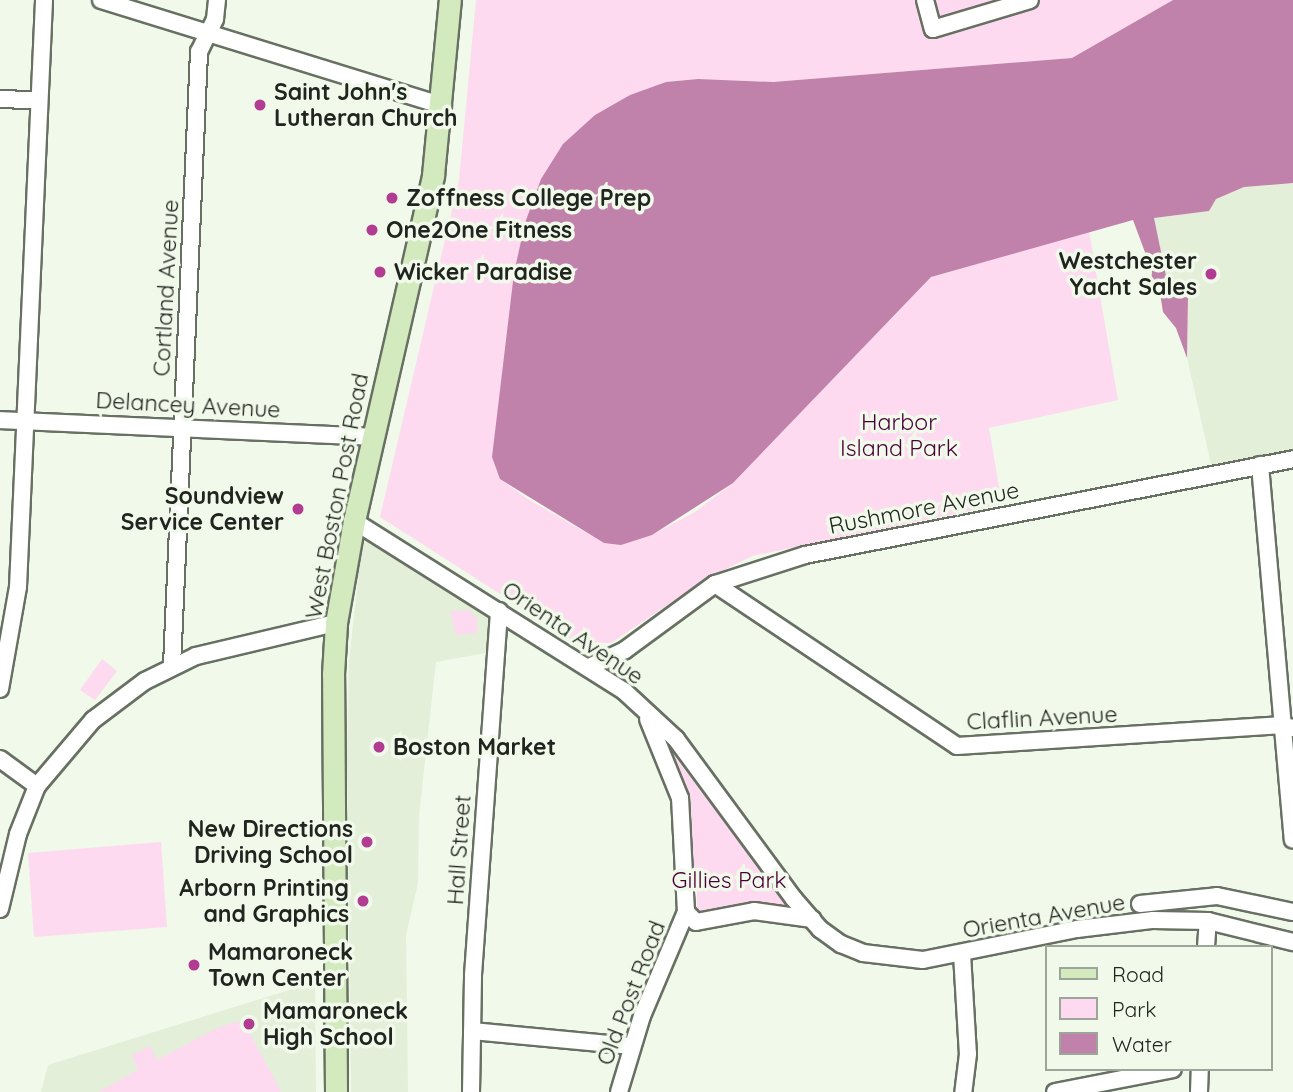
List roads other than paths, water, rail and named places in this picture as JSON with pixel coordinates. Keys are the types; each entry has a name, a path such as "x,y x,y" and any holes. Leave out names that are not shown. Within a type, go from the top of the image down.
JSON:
{"main road":[{"name":"West Boston Post Road","path":"336,1092 333,674 337,622 355,521 433,175 443,106 450,0"}],"street":[{"path":"0,689 18,587 44,0"},
{"path":"101,0 136,5 208,34 443,106"},
{"name":"Cortland Avenue","path":"172,666 199,52 208,34 217,0"},
{"path":"925,0 933,29 1030,0"},
{"path":"0,99 38,100"},
{"name":"Delancey Avenue","path":"0,420 374,437"},
{"name":"Rushmore Avenue","path":"589,667 625,650 715,584 805,555 1293,459"},
{"path":"1260,465 1289,728 1293,840"},
{"name":"Orienta Avenue","path":"355,521 589,667 642,708 676,740 812,919 841,944 863,953 923,960 1100,926 1153,920 1208,921 1293,942"},
{"name":"Claflin Avenue","path":"715,584 957,746 1289,728"},
{"name":"Hall Street","path":"471,1092 472,1031 499,611"},
{"path":"0,909 18,834 37,786 93,720 172,666 196,656 337,622"},
{"name":"Old Post Road","path":"619,1092 632,1046 686,912 680,798 642,708"},
{"path":"0,759 37,786"},
{"name":"Orienta Avenue","path":"1140,904 1217,896 1293,912"},
{"path":"686,912 696,922 754,911 812,919"},
{"path":"1206,945 1208,921"},
{"path":"962,954 968,1054 963,1092"},
{"path":"472,1031 632,1046"},
{"path":"1055,1092 1163,1071"},
{"path":"1199,1092 1200,1071"}],"water":[{"path":"1173,0 1293,0 1293,183 1244,187 1216,199 1209,211 1154,218 1169,290 1188,298 1187,358 1176,328 1163,312 1160,293 1151,285 1152,271 1133,220 931,277 733,483 652,535 621,545 604,543 500,479 492,457 514,273 525,223 541,179 563,144 595,115 630,95 666,82 698,79 773,82 1072,58"}],"place":[{"name":"Saint John's Lutheran Church","path":"260,105"},
{"name":"Zoffness College Prep","path":"392,198"},
{"name":"One2One Fitness","path":"372,230"},
{"name":"Wicker Paradise","path":"380,272"},
{"name":"Westchester Yacht Sales","path":"1211,274"},
{"name":"Soundview Service Center","path":"298,509"},
{"name":"Boston Market","path":"379,747"},
{"name":"New Directions Driving School","path":"367,842"},
{"name":"Arborn Printing and Graphics","path":"363,901"},
{"name":"Mamaroneck Town Center","path":"194,965"},
{"name":"Mamaroneck High School","path":"249,1024"}],"park label":[{"name":"Harbor Island Park","path":"899,435"},
{"name":"Gillies Park","path":"729,880"}]}
